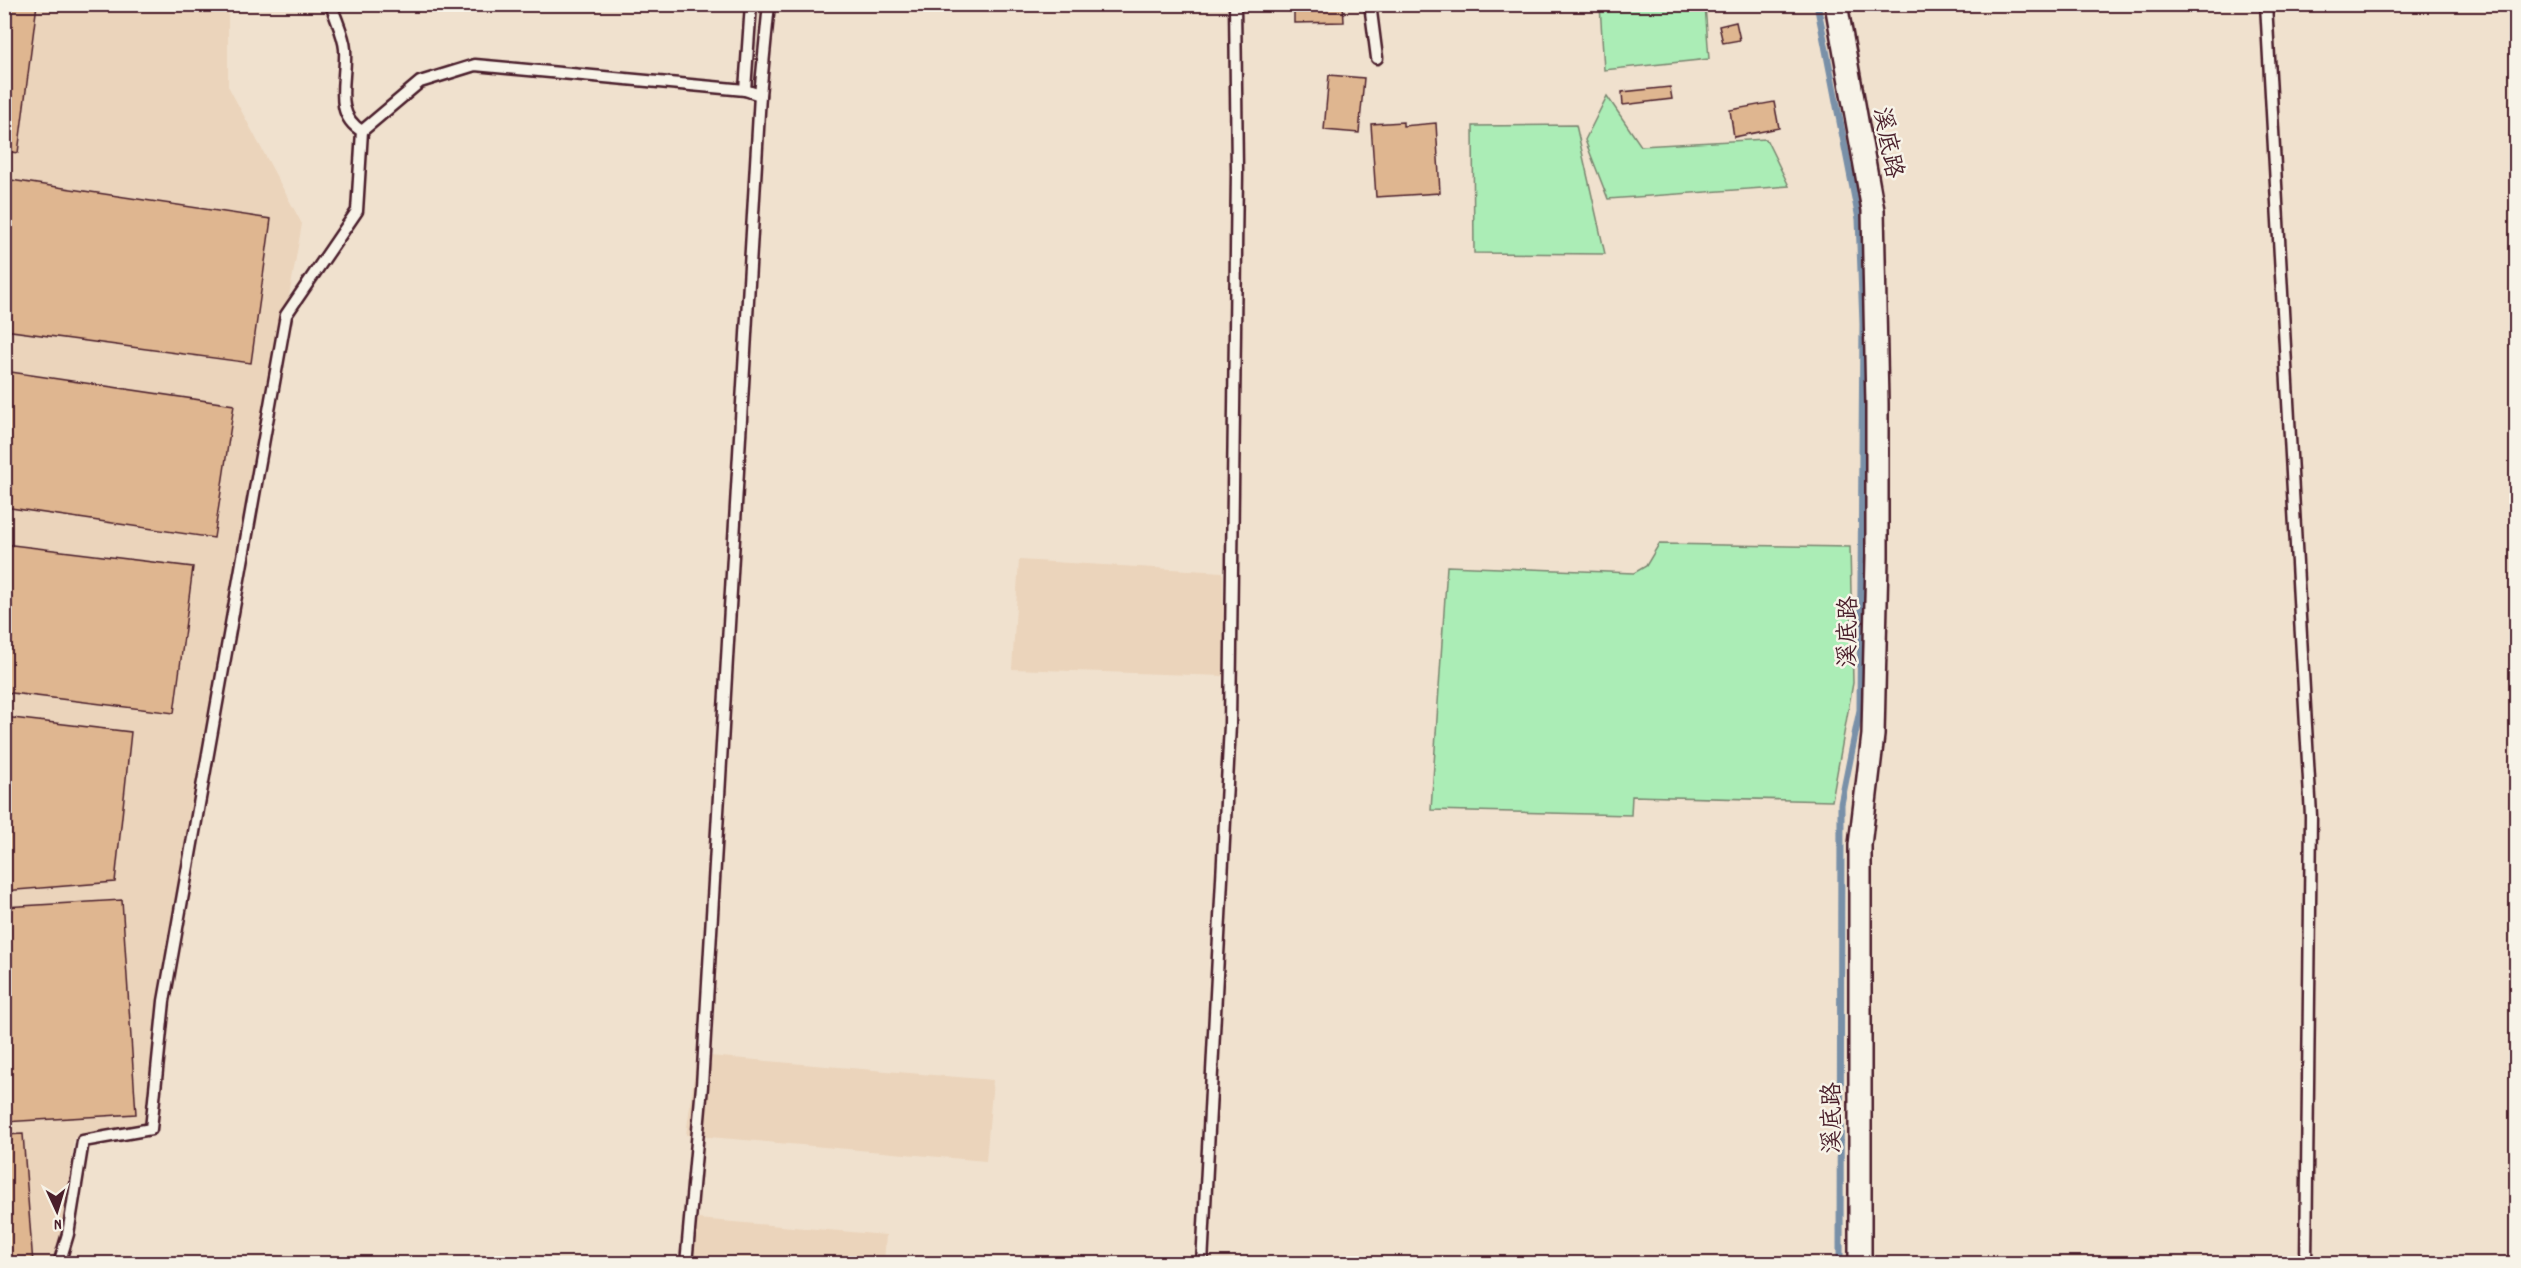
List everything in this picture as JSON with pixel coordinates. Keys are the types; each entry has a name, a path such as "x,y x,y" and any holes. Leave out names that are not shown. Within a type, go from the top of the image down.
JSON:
{"street":[{"name":"溪底路","path":"1836,4 1873,210 1877,404 1877,557 1873,735 1860,845 1860,1263"}],"lane":[{"path":"331,4 345,47 343,106 350,125 362,132"},
{"path":"745,90 751,4"},
{"path":"686,1263 702,1086 760,95 769,4"},
{"path":"1202,1263 1230,725 1237,172 1235,4"},
{"path":"1370,4 1377,58"},
{"path":"2266,4 2311,816 2306,1263"},
{"path":"59,1263 68,1234 83,1141 151,1129 164,1001 286,315 357,211 362,132 420,82 475,65 745,90 760,95"}],"shaded area":[{"path":"5,5 228,5 228,86 302,224 182,897 147,1133 74,1138 60,1263 5,1264"},
{"path":"1019,560 1223,572 1224,676 1012,669"},
{"path":"697,1055 993,1080 986,1161 686,1135"},
{"path":"686,1218 886,1235 884,1263 686,1263"}],"green space":[{"path":"1600,5 1705,5 1709,59 1604,70"},
{"path":"1607,96 1641,146 1766,139 1789,186 1608,199 1585,140"},
{"path":"1576,125 1605,254 1474,253 1473,126"},
{"path":"1659,544 1850,547 1853,683 1832,801 1632,796 1631,815 1431,810 1447,566 1634,573 1646,566"}],"building":[{"path":"4,4 37,4 18,153 4,151"},
{"path":"1294,4 1343,4 1344,22 1294,23"},
{"path":"1736,22 1740,40 1723,43 1719,26"},
{"path":"1329,75 1364,78 1359,133 1324,130"},
{"path":"1670,87 1672,99 1623,105 1622,92"},
{"path":"1774,102 1779,128 1734,137 1730,110"},
{"path":"1403,122 1403,126 1436,123 1440,193 1376,197 1371,124"},
{"path":"4,179 271,219 251,363 4,330"},
{"path":"4,371 234,405 214,538 4,507"},
{"path":"4,544 193,567 174,713 4,692"},
{"path":"4,717 131,732 115,882 4,891"},
{"path":"122,900 136,1114 4,1122 4,907"},
{"path":"23,1134 33,1264 4,1264 4,1135"}],"waterway":[{"path":"1817,4 1859,219 1863,324 1860,710 1841,804 1840,1264"}]}
